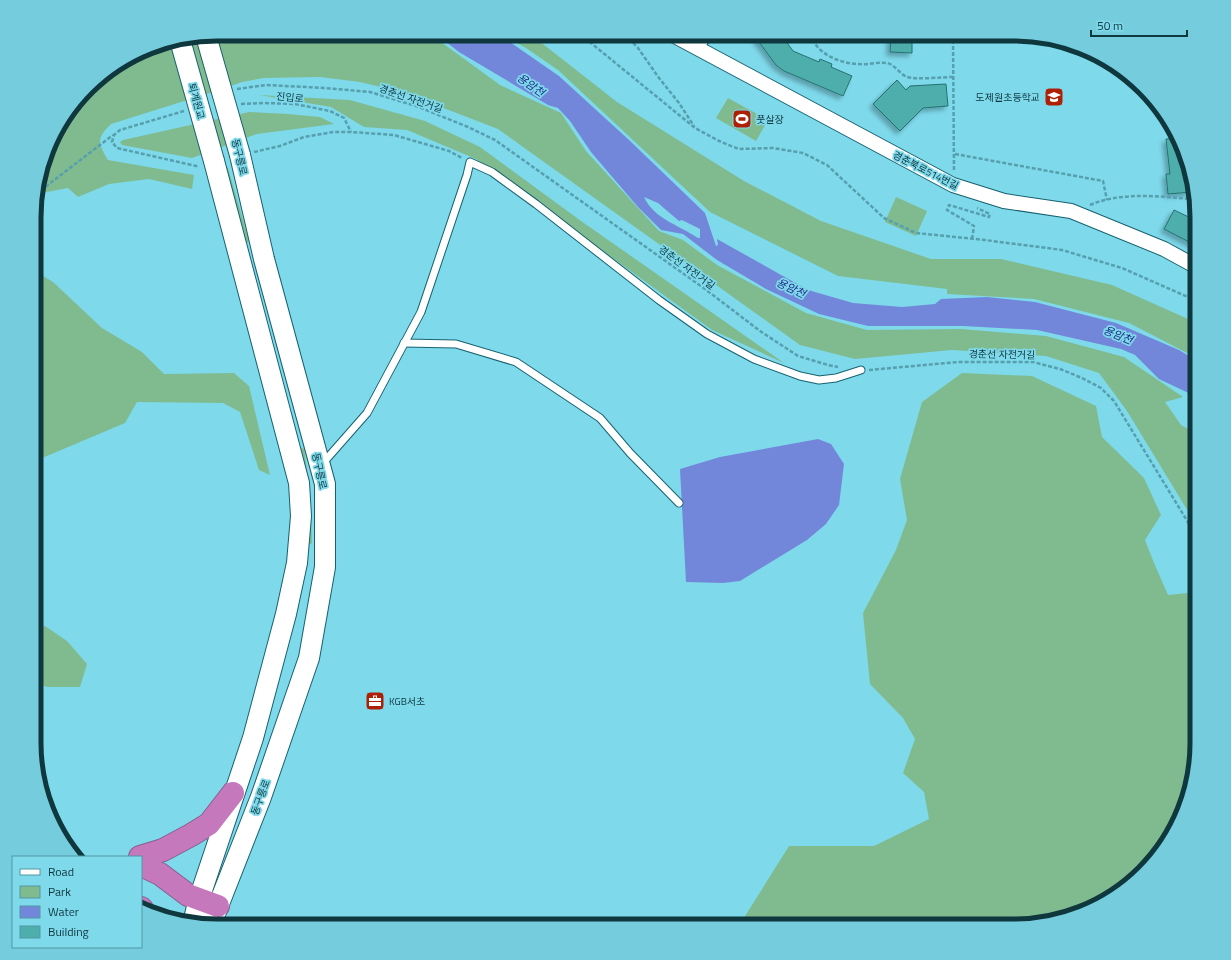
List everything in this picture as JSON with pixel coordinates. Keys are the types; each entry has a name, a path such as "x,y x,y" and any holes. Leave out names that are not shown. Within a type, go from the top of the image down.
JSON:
{"highway":[{"path":"142,856 162,850 209,824 233,793"},
{"path":"142,865 160,874 209,910"}],"street":[{"name":"동구릉로","path":"199,918 209,910 261,796 309,658 325,567 325,484 264,259 240,155 207,41"},
{"name":"경춘북로514번길","path":"684,41 953,185 1004,201 1071,212 1164,249 1190,263"},
{"name":"퇴계원교","path":"181,44 214,161"},
{"name":"동구릉로","path":"209,910 233,793 252,738 286,614 297,563 301,516 299,483 214,161"}],"lane":[{"path":"699,49 705,41"},
{"path":"320,466 368,413 421,312 470,162 492,172 511,185 671,309 707,334 754,359 800,376 819,380 836,378 861,370"},
{"path":"404,343 456,344 516,362 600,418 630,454 679,503"}],"path":[{"path":"589,41 695,128 721,142 739,149 773,148 803,153 827,165 884,218 916,234 972,238 1062,250 1122,268 1190,298"},
{"path":"632,41 679,103 695,128"},
{"path":"812,41 823,52 838,61 856,64 889,63 908,77 954,77"},
{"path":"953,41 954,174"},
{"name":"경춘선 자전거길","path":"236,89 266,85 370,92 416,106 468,127 495,140 704,289 760,331 798,356 828,365 861,370 958,362 1033,362 1060,369 1082,378 1101,388 1114,401 1190,526"},
{"name":"진입로","path":"235,103 295,104 330,111 344,118 351,132"},
{"path":"43,188 120,130 187,110"},
{"path":"240,155 280,146 304,137 333,132 351,132 394,135 449,151 470,162"},
{"path":"114,135 112,142 117,148 196,166 214,161"},
{"path":"955,154 1103,181 1107,200"},
{"path":"947,170 957,177"},
{"path":"1071,212 1077,211 1102,200 1161,196 1189,199"},
{"path":"971,205 990,214 989,217 949,205 947,210 974,226 972,238"}],"green space":[{"path":"205,41 440,41 500,85 561,113 586,151 659,231 683,240 717,265 806,313 867,330 961,329 1046,336 1124,357 1183,397 1165,402 1181,425 1190,430 1190,514 1127,411 1099,373 1046,356 952,350 855,359 800,345 498,129 402,92 360,82 320,77 264,78 242,82 111,124 101,137 100,144 108,160 194,175 192,189 149,179 109,184 78,197 68,188 43,193 44,182 54,149 71,119 92,92 110,77 149,54 182,44"},
{"path":"514,41 539,41 617,102 744,181 821,221 931,259 1001,259 1112,285 1190,320 1190,354 1129,323 1034,299 947,294 947,289 838,276 710,212 558,70"},
{"path":"259,95 350,100 425,121 480,147 581,221 784,363 712,330 476,159 407,130 364,127 331,107"},
{"name":"풋살장","path":"728,98 768,120 756,141 716,118"},
{"path":"249,112 320,117 334,124 257,134 192,158 122,145 120,142 123,140"},
{"path":"223,165 228,168 249,241 246,244"},
{"path":"896,197 927,211 916,236 885,222"},
{"path":"41,275 53,282 102,328 142,352 164,374 234,373 249,386 270,475 259,470 240,412 223,403 137,402 125,423 41,458"},
{"path":"962,373 1032,376 1096,406 1102,437 1144,478 1161,515 1145,540 1154,563 1168,595 1190,593 1190,755 1187,778 1181,800 1172,821 1160,841 1139,868 1121,883 1092,901 1071,910 1049,916 1026,919 743,919 789,846 874,846 929,819 924,792 903,773 915,739 903,718 870,684 863,613 896,550 907,520 900,479 922,402"},
{"path":"300,448 304,449 310,490 312,543 309,545"},
{"path":"45,626 67,641 87,664 80,687 47,687 41,684 41,627"}],"water":[{"name":"용암천","path":"445,41 508,41 559,76 629,140 705,213 716,246 718,245 717,239 808,290 853,303 902,307 935,304 941,299 987,297 1035,302 1116,323 1179,350 1190,357 1190,394 1159,379 1135,355 1121,349 1037,330 963,326 868,326 819,314 766,289 717,260 683,234 661,230 638,207 591,152 570,121 558,108 548,105 459,52","holes":["644,197 658,203 679,221 682,220 700,229 700,238 660,216 648,205"]},
{"path":"818,439 831,444 844,464 839,505 826,524 807,540 740,581 723,583 686,582 680,469 720,457"}],"building":[{"path":"758,41 786,41 793,51 819,62 820,59 832,64 831,67 852,76 843,96 784,71 776,65"},
{"path":"891,41 912,41 912,53 890,52"},
{"path":"897,80 906,90 910,86 946,84 948,106 923,108 900,131 873,104"},
{"path":"1166,139 1172,139 1177,149 1187,182 1188,192 1168,194 1166,174 1170,174"},
{"path":"1174,210 1190,218 1190,242 1164,229"}],"place":[{"name":"도제원초등학교","path":"1054,97"},
{"name":"풋살장","path":"742,119"},
{"name":"KGB서초","path":"375,701"}]}
